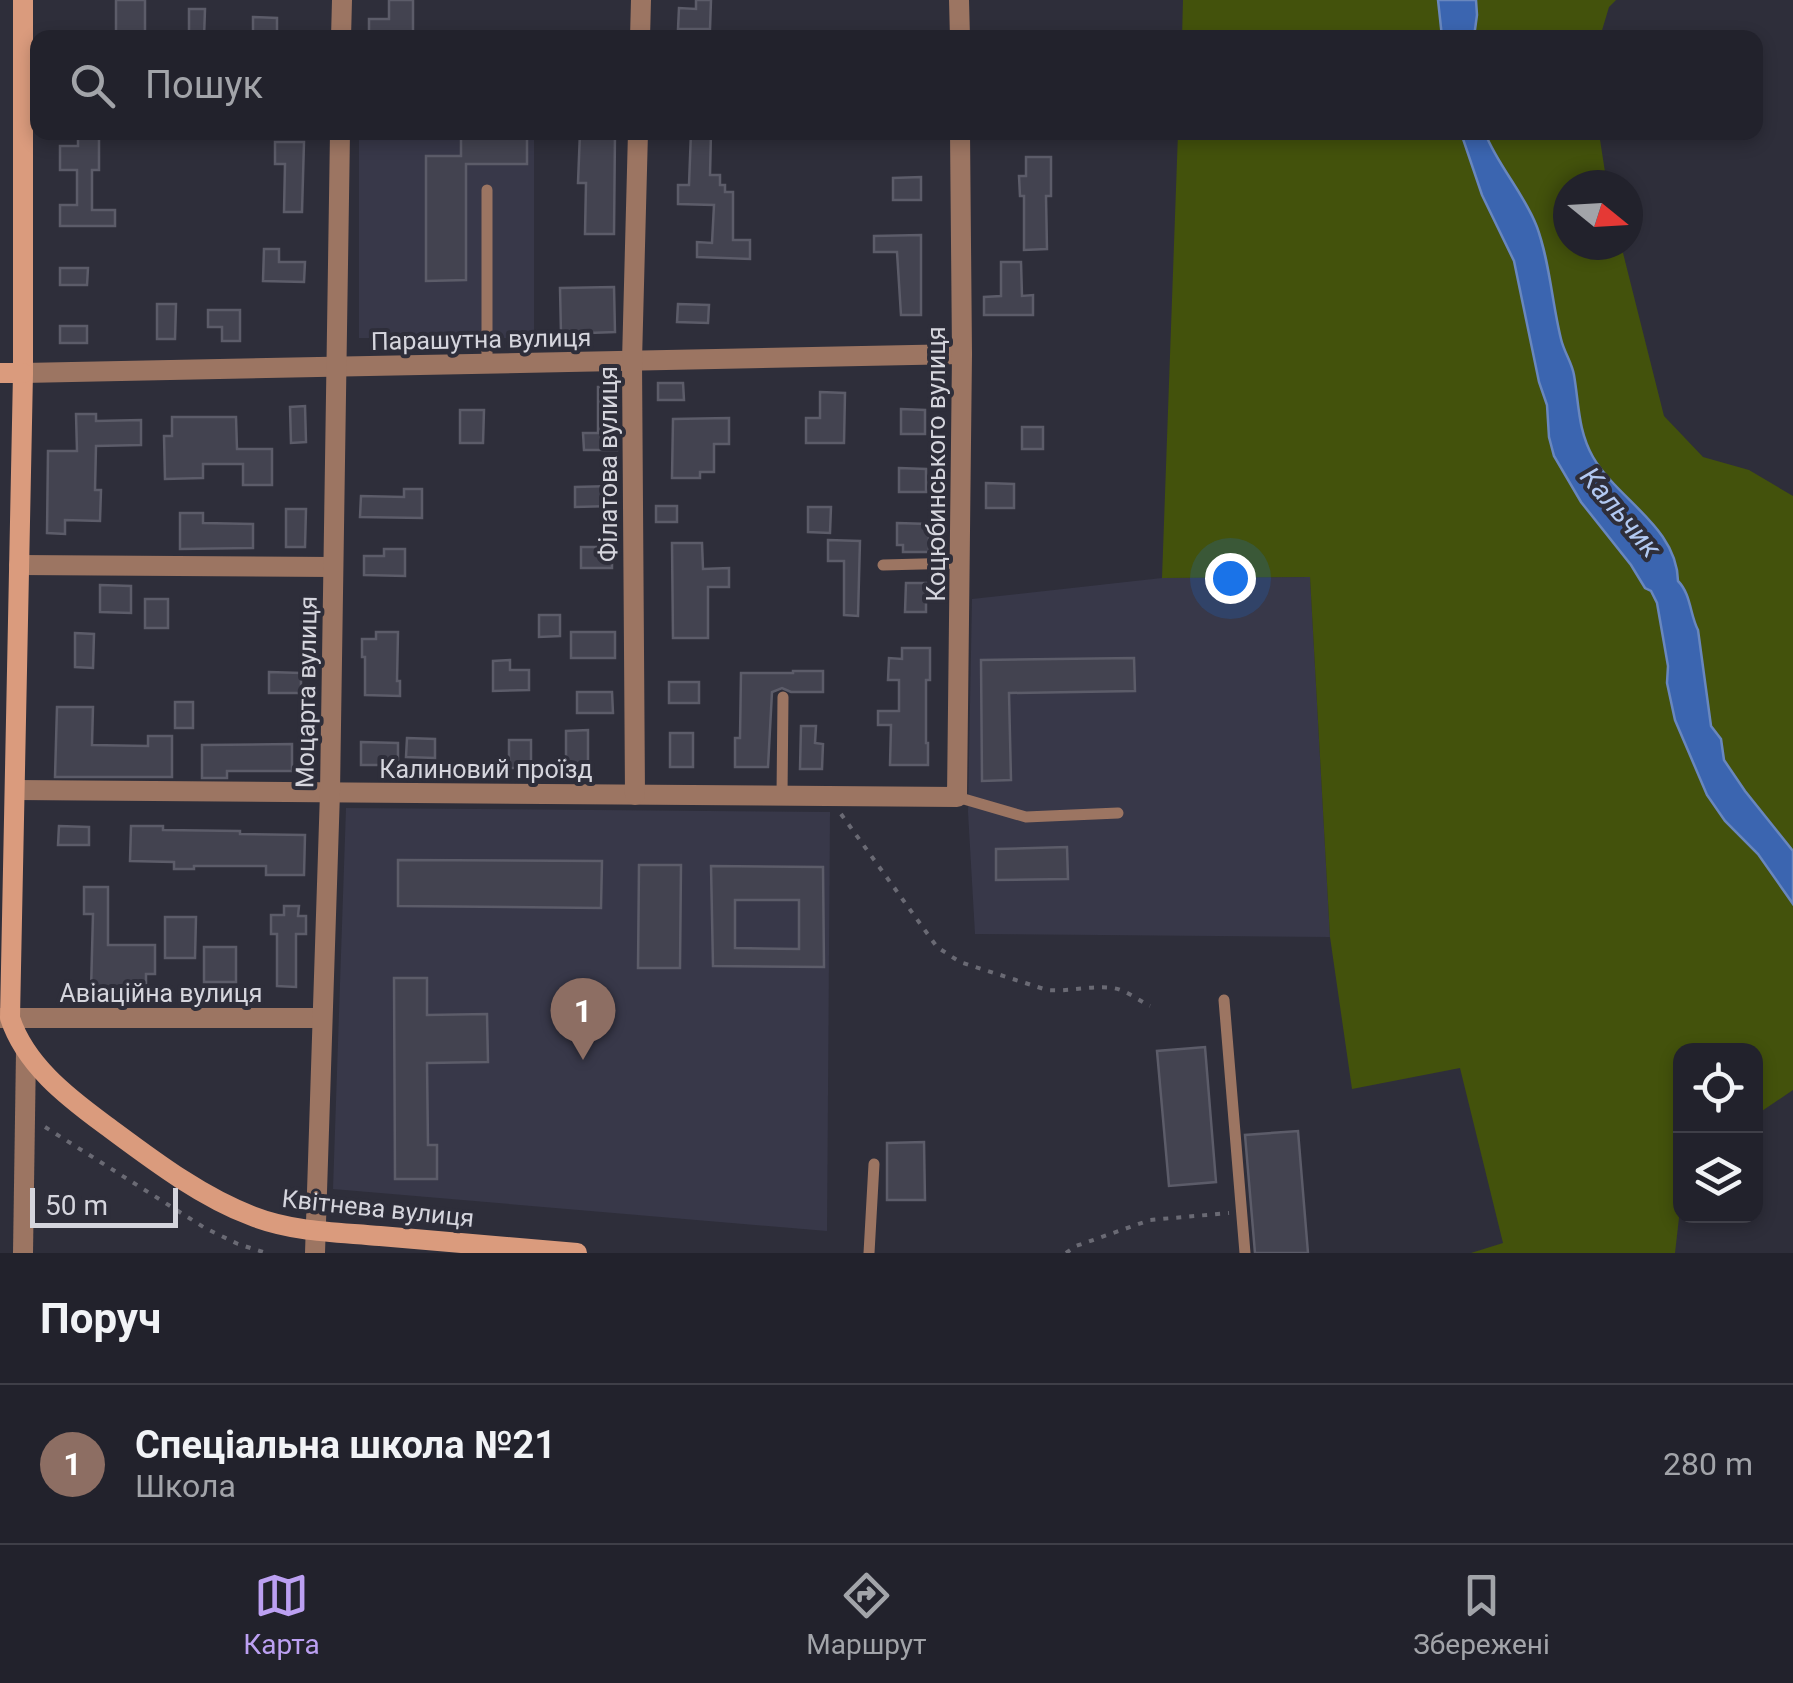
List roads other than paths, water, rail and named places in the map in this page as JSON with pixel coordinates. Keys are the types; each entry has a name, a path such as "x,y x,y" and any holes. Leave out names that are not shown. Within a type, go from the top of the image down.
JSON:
{"main road":[{"name":"Квітнева вулиця","path":"22,0 23,373 5,1018 26,1050 65,1094 187,1182 250,1215 315,1230 577,1253"},
{"name":"Парашутна вулиця","path":"0,373 23,373"}],"street":[{"path":"342,0 342,30"},
{"path":"640,30 641,0"},
{"path":"959,0 960,30"},
{"name":"Моцарта вулиця","path":"316,1253 330,792 340,140"},
{"name":"Філатова вулиця","path":"635,794 632,361 638,140"},
{"name":"Коцюбинського вулиця","path":"957,797 960,140"},
{"name":"Парашутна вулиця","path":"23,373 962,354"},
{"path":"19,565 333,567"},
{"name":"Калиновий проїзд","path":"14,790 957,797"},
{"name":"Авіаційна вулиця","path":"5,1018 322,1018"},
{"path":"23,1253 26,1050"}],"lane":[{"path":"487,364 488,190"},
{"path":"883,565 960,563"},
{"path":"782,796 783,697"},
{"path":"957,797 1026,817 1118,813"},
{"path":"1224,1000 1245,1253"},
{"path":"869,1253 874,1164"}],"water":[{"path":"1438,0 1476,0 1475,30 1441,30"},
{"name":"Кальчик","path":"1463,140 1488,140 1537,227 1588,447 1604,472 1668,545 1698,630 1711,726 1721,739 1724,760 1793,851 1793,904 1758,854 1725,821 1707,795 1675,720 1657,603 1581,502 1554,456 1547,405 1514,261 1482,195"}],"place":[{"name":"Спеціальна школа №21","path":"583,1060"}]}
